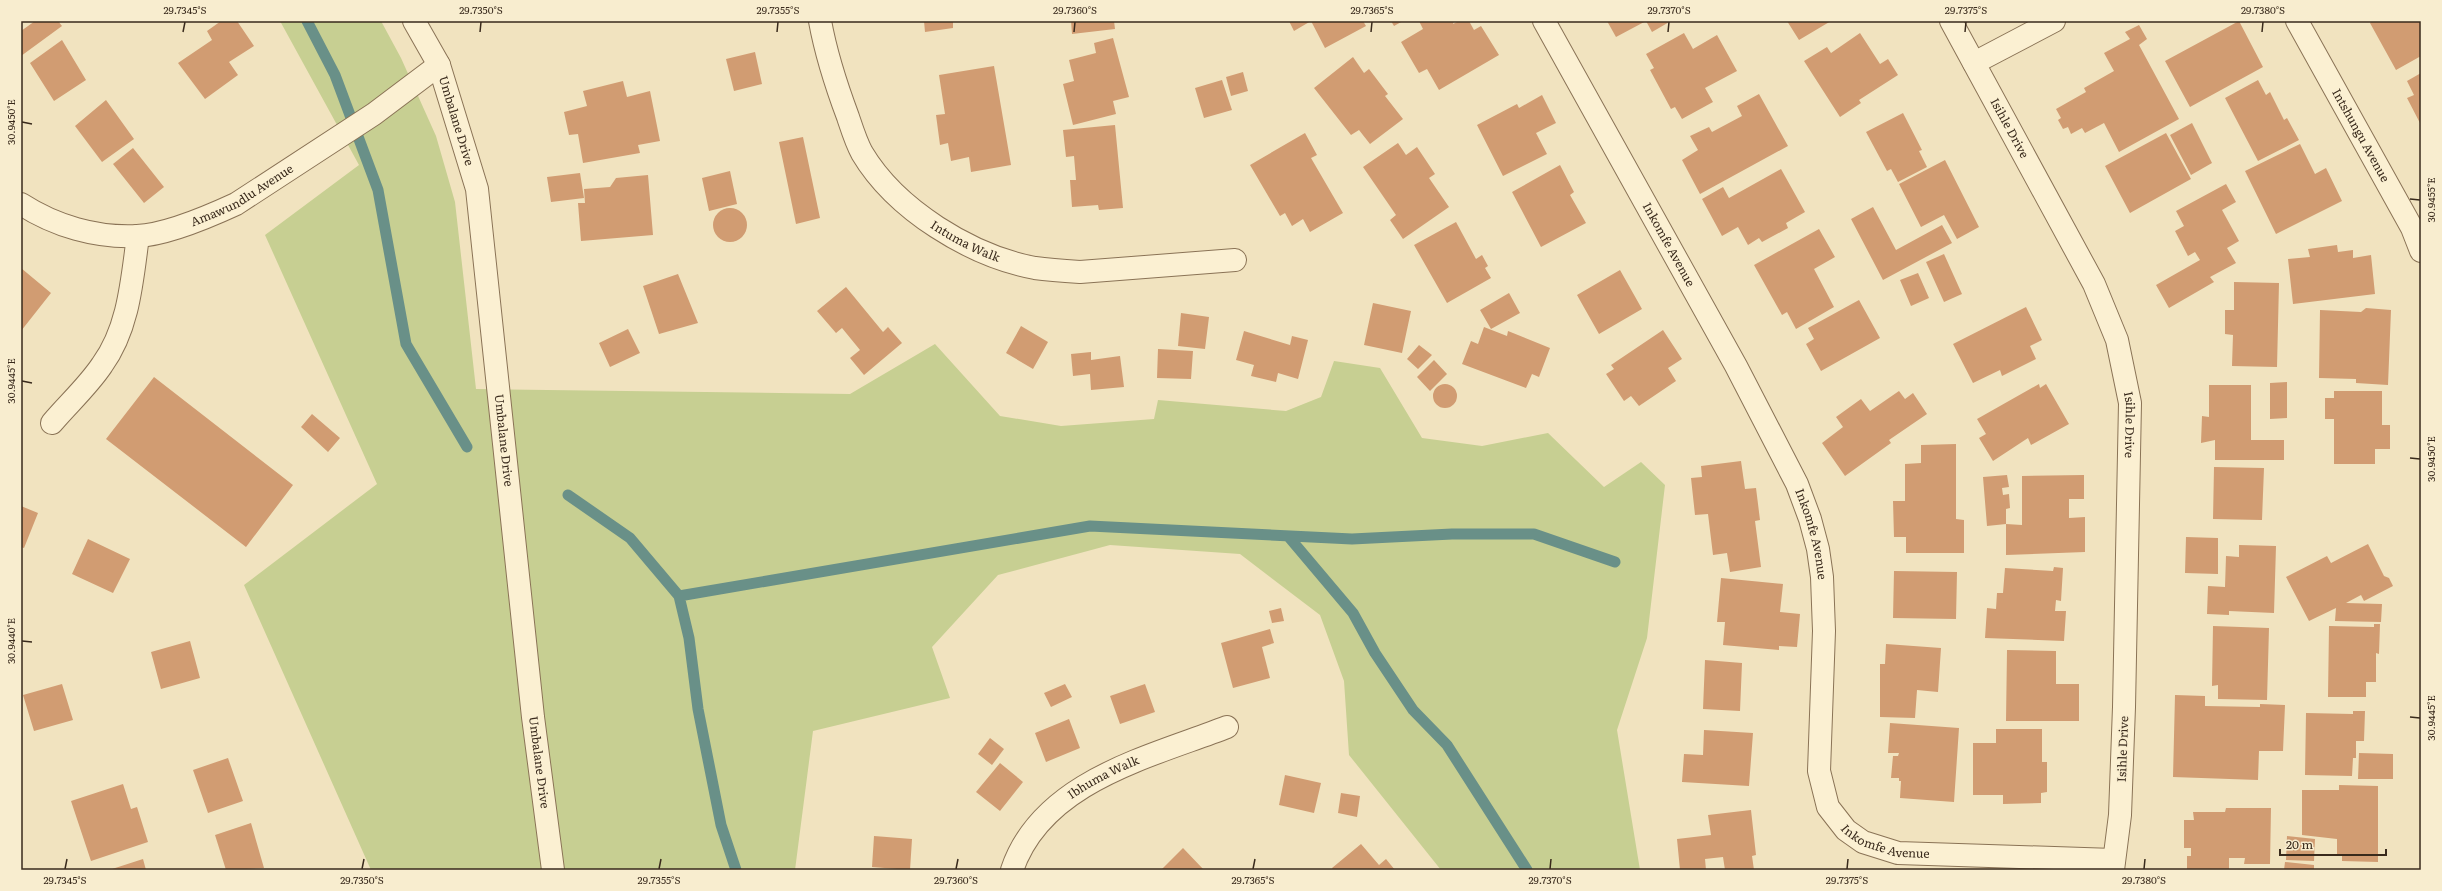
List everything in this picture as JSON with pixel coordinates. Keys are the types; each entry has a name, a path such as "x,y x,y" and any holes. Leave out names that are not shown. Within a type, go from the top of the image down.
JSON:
{"street":[{"name":"Umbalane Drive","path":"414,21 438,65 477,189 533,709 554,870"},
{"name":"Intuma Walk","path":"820,21 826,54 862,153 902,201 925,219 955,237 1010,261 1034,268 1080,272 1235,260"},
{"name":"Inkomfe Avenue","path":"1544,21 1736,366 1797,484 1810,519 1818,549 1822,577 1824,631 1818,771 1828,807 1846,830 1863,842 1898,853 2114,865"},
{"name":"Isihle Drive","path":"1951,21 2094,284 2117,340 2128,396 2124,707 2120,815 2114,865"},
{"path":"1974,63 2054,21"},
{"name":"Intshungu Avenue","path":"2297,21 2412,228 2421,251"},
{"name":"Amawundlu Avenue","path":"21,204 41,217 63,226 88,232 138,236 211,216 236,204 374,114 438,65"},
{"path":"52,423 102,365 114,344 128,304 138,236"},
{"name":"Ibhuma Walk","path":"1012,870 1030,837 1049,812 1069,796 1099,777 1227,728"}],"green space":[{"path":"280,21 381,21 401,58 436,136 455,202 476,389 850,394 935,344 1000,416 1061,426 1154,419 1158,400 1286,411 1321,397 1334,361 1380,368 1422,438 1482,446 1548,433 1604,487 1641,462 1665,485 1647,638 1617,730 1640,870 1441,870 1349,755 1344,681 1320,615 1240,554 1110,545 998,575 932,647 950,698 813,731 795,870 371,870 244,585 377,484 265,235 359,165"}],"building":[{"path":"35,21 58,21 62,26 21,56 21,31"},
{"path":"221,21 237,21 254,46 229,62 238,75 205,99 178,63 212,40 207,31"},
{"path":"924,21 953,21 953,28 925,32"},
{"path":"1071,21 1114,21 1115,29 1072,34"},
{"path":"1289,21 1311,21 1294,31"},
{"path":"1311,21 1363,21 1366,26 1325,48"},
{"path":"1391,21 1403,21 1394,26"},
{"path":"1419,21 1454,21 1453,24 1459,21 1469,21 1474,30 1481,26 1499,55 1439,90 1427,69 1419,73 1401,42 1423,29"},
{"path":"1607,21 1646,21 1616,37"},
{"path":"1646,21 1671,21 1652,32"},
{"path":"1787,21 1831,21 1799,40"},
{"path":"2239,21 2263,67 2190,107 2165,61"},
{"path":"2372,21 2421,21 2421,56 2396,70 2370,23"},
{"path":"2139,25 2147,39 2139,45 2179,119 2119,152 2104,123 2085,133 2082,128 2071,134 2068,127 2063,129 2058,120 2061,118 2056,109 2086,92 2084,88 2114,71 2104,53 2130,39 2125,32"},
{"path":"1684,33 1693,49 1717,35 1737,71 1705,88 1713,102 1682,119 1675,107 1671,109 1650,70 1654,68 1646,54"},
{"path":"1860,33 1880,64 1888,59 1898,75 1859,100 1861,103 1840,117 1804,61 1827,47 1831,53"},
{"path":"1113,38 1129,97 1113,101 1116,114 1073,125 1063,84 1074,81 1069,60 1096,53 1094,43"},
{"path":"62,40 86,80 54,101 30,63"},
{"path":"755,52 762,84 734,91 726,59"},
{"path":"1353,57 1364,73 1369,69 1388,94 1385,96 1403,119 1370,144 1359,130 1351,135 1314,88"},
{"path":"994,66 1011,165 971,172 969,157 951,161 948,143 940,145 936,115 945,114 939,75"},
{"path":"1243,72 1248,91 1231,96 1226,77"},
{"path":"2421,73 2421,125 2407,98 2414,95 2407,81"},
{"path":"1222,80 1232,110 1204,118 1195,88"},
{"path":"2258,80 2266,95 2270,92 2284,120 2287,118 2299,140 2258,161 2225,98"},
{"path":"623,81 627,97 650,91 660,141 638,145 640,153 583,163 578,134 569,135 564,112 587,106 583,91"},
{"path":"1759,94 1788,146 1700,194 1682,160 1698,150 1690,136 1709,127 1712,132 1742,116 1737,106"},
{"path":"1542,95 1556,123 1536,133 1547,154 1503,176 1477,125 1517,104 1519,108"},
{"path":"106,100 134,139 102,162 75,126"},
{"path":"1903,113 1922,150 1919,151 1927,167 1898,182 1891,169 1887,171 1866,132"},
{"path":"2192,123 2212,163 2191,175 2170,135"},
{"path":"1115,125 1123,208 1099,210 1098,205 1072,207 1070,180 1076,180 1074,156 1066,157 1063,130"},
{"path":"1305,133 1317,155 1311,158 1343,213 1310,232 1303,219 1292,226 1285,213 1280,216 1250,165"},
{"path":"2166,133 2191,179 2130,213 2105,166"},
{"path":"803,137 820,218 796,224 779,142"},
{"path":"1398,143 1406,155 1417,147 1435,174 1429,178 1449,207 1403,239 1390,220 1396,215 1363,167"},
{"path":"2300,144 2315,174 2326,168 2342,201 2276,234 2245,171"},
{"path":"133,148 164,187 144,203 113,164"},
{"path":"1945,160 1979,227 1957,239 1944,215 1921,227 1899,184"},
{"path":"1560,165 1574,192 1570,195 1586,223 1541,247 1512,192"},
{"path":"1781,169 1805,212 1786,223 1788,228 1762,242 1759,238 1748,245 1738,227 1722,236 1702,199 1723,187 1729,198"},
{"path":"730,171 737,204 709,211 702,178"},
{"path":"580,173 584,198 551,202 547,177"},
{"path":"648,175 653,235 581,241 578,203 585,203 584,189 610,187 616,178"},
{"path":"2226,184 2236,202 2222,210 2239,241 2227,248 2236,263 2210,277 2214,282 2169,308 2156,285 2200,260 2195,252 2188,256 2175,231 2184,226 2176,211"},
{"path":"1873,207 1896,250 1942,225 1952,243 1883,280 1851,219"},
{"path":"733,208 742,213 746,218 746,232 742,237 737,241 727,242 723,241 714,232 713,222 714,218 723,209"},
{"path":"1456,222 1476,259 1482,255 1488,266 1485,268 1491,278 1447,303 1414,245"},
{"path":"1819,229 1835,257 1814,269 1834,307 1796,329 1787,312 1782,315 1754,265"},
{"path":"2337,245 2338,252 2353,250 2353,258 2371,255 2375,294 2293,304 2288,259 2310,257 2308,249"},
{"path":"1944,254 1962,294 1944,302 1926,262"},
{"path":"21,268 51,293 21,331"},
{"path":"1620,270 1642,309 1599,334 1577,295"},
{"path":"1918,273 1929,298 1911,306 1900,280"},
{"path":"678,274 698,323 659,334 643,286"},
{"path":"2234,282 2279,283 2277,367 2232,366 2233,335 2225,334 2225,310 2234,310"},
{"path":"846,287 883,332 888,327 902,343 864,375 850,358 860,350 842,328 836,333 817,311"},
{"path":"1509,293 1520,313 1491,329 1480,310"},
{"path":"1859,300 1880,338 1821,371 1806,344 1814,339 1808,328"},
{"path":"1373,303 1411,311 1402,353 1364,345"},
{"path":"2026,307 2042,340 2030,346 2036,359 2002,376 2000,370 1973,383 1953,344"},
{"path":"2366,308 2391,310 2388,385 2356,383 2356,379 2319,378 2320,310 2361,312"},
{"path":"1181,313 1209,317 1205,349 1178,346"},
{"path":"1021,326 1048,342 1033,369 1006,353"},
{"path":"1484,327 1507,336 1508,331 1550,348 1539,377 1532,374 1526,388 1462,364 1471,341 1478,344"},
{"path":"628,329 640,353 610,367 599,343"},
{"path":"1663,330 1682,359 1668,368 1676,381 1639,406 1631,396 1624,401 1606,374 1614,369 1611,365"},
{"path":"1244,331 1290,345 1292,336 1308,340 1298,379 1278,373 1276,382 1251,376 1254,365 1236,360"},
{"path":"1419,345 1432,355 1418,369 1407,359"},
{"path":"1158,349 1193,351 1191,379 1157,378"},
{"path":"1091,352 1091,360 1120,356 1124,387 1091,390 1090,374 1073,376 1071,354"},
{"path":"1434,360 1447,374 1430,391 1417,377"},
{"path":"154,377 293,485 246,547 106,439"},
{"path":"2287,382 2287,418 2270,419 2270,383"},
{"path":"1445,384 1454,387 1457,396 1454,405 1445,408 1436,405 1433,396 1436,387"},
{"path":"2039,384 2040,388 2046,384 2069,424 2031,445 2028,438 1993,461 1979,438 1986,434 1977,419"},
{"path":"2209,385 2251,385 2251,440 2284,440 2284,460 2215,460 2215,440 2201,443 2202,416 2209,417"},
{"path":"1899,391 1905,399 1913,393 1927,414 1889,440 1891,443 1845,476 1822,443 1843,427 1836,417 1861,399 1870,411"},
{"path":"2334,391 2382,391 2382,425 2390,425 2390,449 2375,449 2375,464 2334,464 2334,419 2325,419 2325,398 2334,398"},
{"path":"312,414 340,438 328,452 301,427"},
{"path":"1956,444 1956,519 1964,520 1964,553 1906,553 1906,537 1894,537 1893,501 1905,501 1905,464 1921,463 1921,445"},
{"path":"1741,461 1745,489 1756,488 1760,520 1755,521 1761,567 1730,572 1727,553 1713,555 1708,514 1695,515 1691,478 1702,477 1701,466"},
{"path":"2214,467 2264,468 2262,520 2213,519"},
{"path":"2007,475 2009,487 2002,488 2003,495 2009,494 2010,508 2006,509 2006,524 1987,526 1983,477"},
{"path":"2084,475 2084,499 2069,499 2069,518 2085,517 2085,552 2006,555 2006,524 2022,525 2022,476"},
{"path":"21,506 38,513 24,548 21,547"},
{"path":"2186,537 2218,538 2218,574 2185,573"},
{"path":"88,539 130,559 113,593 72,574"},
{"path":"2368,544 2384,576 2389,578 2393,586 2364,601 2361,595 2346,603 2382,604 2381,622 2335,621 2336,608 2309,621 2286,577 2327,556 2331,563"},
{"path":"2239,545 2276,546 2274,613 2229,611 2229,615 2207,614 2208,586 2225,587 2226,556 2239,557"},
{"path":"2054,567 2063,568 2061,601 2056,600 2055,611 2066,611 2064,641 1985,638 1987,608 1996,609 1997,593 2003,593 2005,568 2053,571"},
{"path":"1894,571 1957,572 1956,619 1893,618"},
{"path":"1721,578 1783,584 1780,612 1800,614 1797,647 1779,646 1779,650 1723,645 1725,622 1717,622"},
{"path":"1281,608 1284,621 1272,623 1269,611"},
{"path":"2374,624 2380,624 2379,654 2376,653 2376,682 2366,682 2366,697 2328,697 2329,626 2374,627"},
{"path":"2213,626 2269,628 2267,700 2218,699 2218,685 2212,686"},
{"path":"1270,629 1274,643 1262,647 1270,678 1233,688 1221,643"},
{"path":"190,641 200,678 161,689 151,652"},
{"path":"1886,644 1941,648 1938,692 1917,690 1915,718 1880,717 1880,664 1885,664"},
{"path":"2007,650 2056,651 2056,684 2079,684 2079,721 2006,721"},
{"path":"1705,660 1742,663 1740,711 1703,709"},
{"path":"62,684 73,720 34,731 23,695"},
{"path":"1065,684 1072,697 1051,707 1044,693"},
{"path":"1145,684 1155,712 1120,724 1110,696"},
{"path":"2175,695 2205,696 2205,706 2260,707 2260,704 2285,705 2283,751 2259,751 2258,780 2173,777"},
{"path":"2353,711 2365,711 2364,741 2356,741 2356,758 2353,758 2352,776 2305,775 2306,713 2353,714"},
{"path":"1069,719 1080,748 1046,762 1035,733"},
{"path":"1890,723 1959,728 1954,802 1900,798 1901,781 1899,781 1899,778 1891,778 1893,756 1898,756 1899,753 1888,753"},
{"path":"1996,729 2042,729 2042,762 2047,762 2047,792 2041,793 2041,803 2003,804 2003,795 1973,795 1973,743 1996,743"},
{"path":"1704,730 1753,733 1749,786 1682,782 1684,754 1703,755"},
{"path":"990,738 1004,749 992,765 978,754"},
{"path":"2359,753 2393,754 2393,779 2358,779"},
{"path":"228,758 243,801 208,813 193,770"},
{"path":"1000,763 1023,782 1000,811 976,792"},
{"path":"1285,775 1321,783 1314,813 1279,805"},
{"path":"123,784 131,809 137,807 148,842 91,861 71,801"},
{"path":"2339,785 2378,786 2378,862 2342,861 2342,856 2337,856 2337,839 2302,835 2302,790 2339,790"},
{"path":"1341,793 1360,796 1357,817 1338,813"},
{"path":"2226,808 2271,808 2270,864 2244,864 2245,858 2229,858 2229,870 2187,870 2187,856 2191,856 2191,848 2184,848 2184,820 2194,820 2193,812 2225,812"},
{"path":"1751,810 1756,855 1752,856 1754,870 1725,870 1723,857 1705,859 1706,870 1680,870 1677,839 1711,835 1708,815"},
{"path":"251,823 264,868 226,870 215,835"},
{"path":"874,836 912,839 910,870 872,867"},
{"path":"2287,836 2315,839 2314,861 2286,860"},
{"path":"1361,844 1379,865 1386,859 1395,870 1333,870 1332,868"},
{"path":"1183,848 1204,870 1161,870"},
{"path":"143,859 146,870 109,870"},
{"path":"2285,862 2314,865 2314,870 2284,870"}],"waterway":[{"path":"307,21 335,75 378,190 406,344 467,447"},
{"path":"568,495 630,538 679,596 689,638 698,709 721,825 736,870"},
{"path":"679,596 1090,526 1352,539 1452,534 1534,534 1615,562"},
{"path":"1288,536 1353,613 1375,653 1413,710 1447,745 1527,870"}]}
